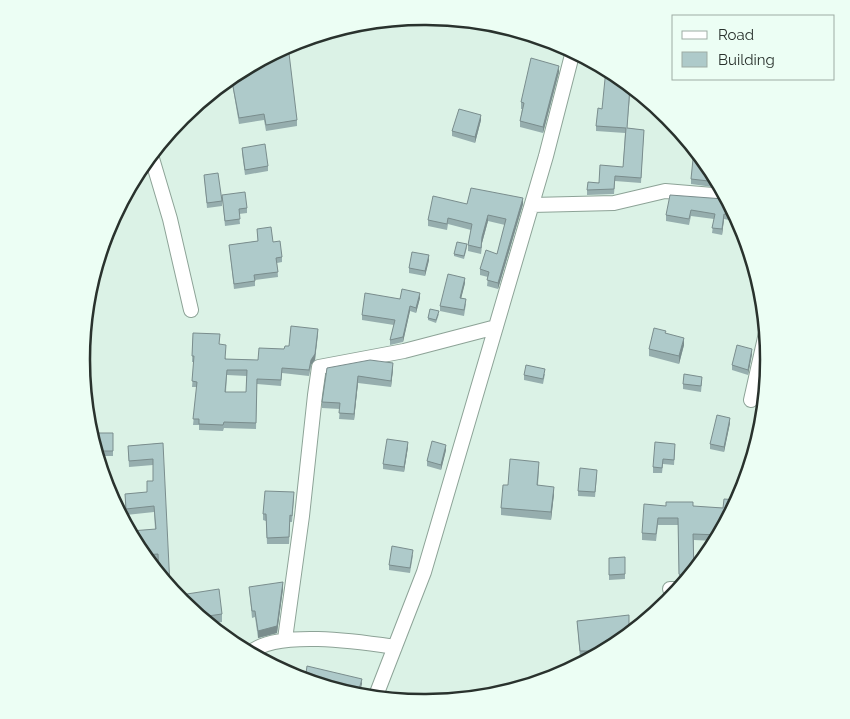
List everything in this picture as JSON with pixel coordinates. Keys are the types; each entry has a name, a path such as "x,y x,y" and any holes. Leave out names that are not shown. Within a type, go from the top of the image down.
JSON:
{"street":[{"path":"378,691 424,572 532,205 571,58"},
{"path":"154,165 170,219 191,310"},
{"path":"532,205 614,203 664,191 717,195"},
{"path":"285,639 302,516 319,367 404,352 496,327"},
{"path":"751,400 760,360"},
{"path":"257,649 285,639 367,642 395,647"}],"building":[{"path":"289,54 297,120 266,125 264,114 239,118 233,85"},
{"path":"531,58 559,66 543,127 520,121 524,103 521,102"},
{"path":"605,78 629,94 627,128 644,130 641,178 615,176 614,189 587,190 588,182 599,183 600,165 623,167 626,128 596,126 598,108 602,109"},
{"path":"459,109 481,115 475,137 452,131"},
{"path":"265,144 268,166 245,170 242,148"},
{"path":"693,160 708,181 691,179"},
{"path":"218,173 222,201 207,203 204,175"},
{"path":"471,188 523,198 498,283 487,280 489,272 480,269 486,250 497,254 506,219 488,215 481,248 468,245 472,224 448,218 447,224 428,220 433,196 467,204"},
{"path":"245,192 247,208 239,209 240,219 225,221 222,195"},
{"path":"670,195 718,199 726,214 724,214 722,229 712,228 715,214 691,210 689,219 666,215"},
{"path":"271,227 273,242 280,241 282,257 276,258 278,272 254,275 255,281 234,284 229,245 258,241 257,229"},
{"path":"457,242 467,244 464,256 454,254"},
{"path":"412,252 429,255 425,271 409,268"},
{"path":"448,274 465,278 460,298 466,299 464,310 440,306"},
{"path":"402,289 420,293 416,308 410,306 403,337 390,340 395,320 362,315 365,293 400,299"},
{"path":"430,309 439,311 436,320 428,318"},
{"path":"291,326 318,329 315,354 311,360 309,370 282,368 281,380 257,379 256,423 224,422 223,425 199,424 199,419 193,419 197,382 192,381 193,333 220,334 219,344 226,345 225,359 258,360 259,348 284,349 285,346 289,346","holes":["227,370 247,370 246,392 225,392"]},
{"path":"654,328 684,338 679,356 649,349"},
{"path":"737,345 752,349 748,370 732,365"},
{"path":"370,360 393,363 391,381 358,376 354,414 339,413 340,403 322,402 327,368"},
{"path":"526,365 545,369 543,379 524,375"},
{"path":"684,374 702,377 701,386 683,384"},
{"path":"717,415 730,418 724,447 710,444"},
{"path":"99,433 113,433 113,451 103,451"},
{"path":"387,439 408,442 404,467 383,464"},
{"path":"432,441 446,445 441,465 427,461"},
{"path":"655,442 675,444 674,460 663,459 662,468 653,467"},
{"path":"163,443 169,574 158,561 158,554 154,554 137,530 156,529 154,506 126,509 125,494 147,492 147,481 153,481 153,459 129,461 128,446"},
{"path":"510,459 539,462 537,485 554,487 551,512 501,508 503,485 508,485"},
{"path":"580,468 597,470 595,492 578,491"},
{"path":"265,491 294,492 289,537 267,538 266,514 263,514"},
{"path":"724,499 729,499 710,535 693,534 694,558 680,575 678,518 658,518 656,534 642,533 644,504 666,506 666,502 693,502 693,506 723,508"},
{"path":"392,546 413,550 410,568 389,565"},
{"path":"625,557 625,574 609,575 609,558"},
{"path":"283,582 277,626 258,631 255,611 252,611 249,587"},
{"path":"219,589 222,614 210,616 187,594"},
{"path":"629,615 629,625 589,651 580,651 577,621"},
{"path":"307,666 362,679 359,688 306,672"}]}
